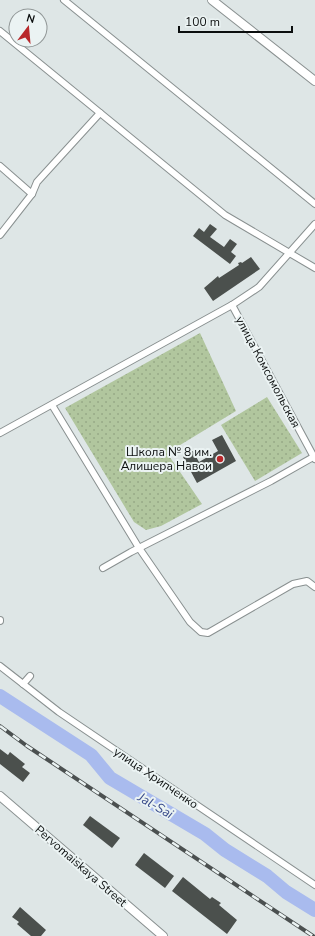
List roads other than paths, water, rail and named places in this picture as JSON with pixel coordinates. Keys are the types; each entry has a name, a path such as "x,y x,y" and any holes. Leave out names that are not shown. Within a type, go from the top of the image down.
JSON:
{"main road":[{"path":"212,0 315,82"},
{"name":"Pervomaiskaya Street","path":"0,796 163,936"}],"street":[{"path":"64,0 315,204"},
{"path":"0,32 224,215 290,252 315,268"},
{"path":"0,235 32,194 37,182 100,113"},
{"path":"0,166 32,194"},
{"path":"0,433 232,305 259,287 315,224"},
{"name":"улица Комсомольская","path":"232,305 315,457"},
{"path":"52,405 139,548 190,622 196,628 208,633 293,584 307,581 315,587"},
{"path":"103,568 315,457"},
{"name":"улица Хрипченко","path":"0,666 59,712 315,885"},
{"path":"23,684 30,676"}],"waterway":[{"name":"Jal-Sai","path":"0,696 91,755 110,778 205,834 225,850 267,876 286,892 315,910"}],"railway":[{"path":"0,726 27,746 313,936"}],"place":[{"name":"Школа № 8 им. Алишера Навои","path":"220,459"}]}
